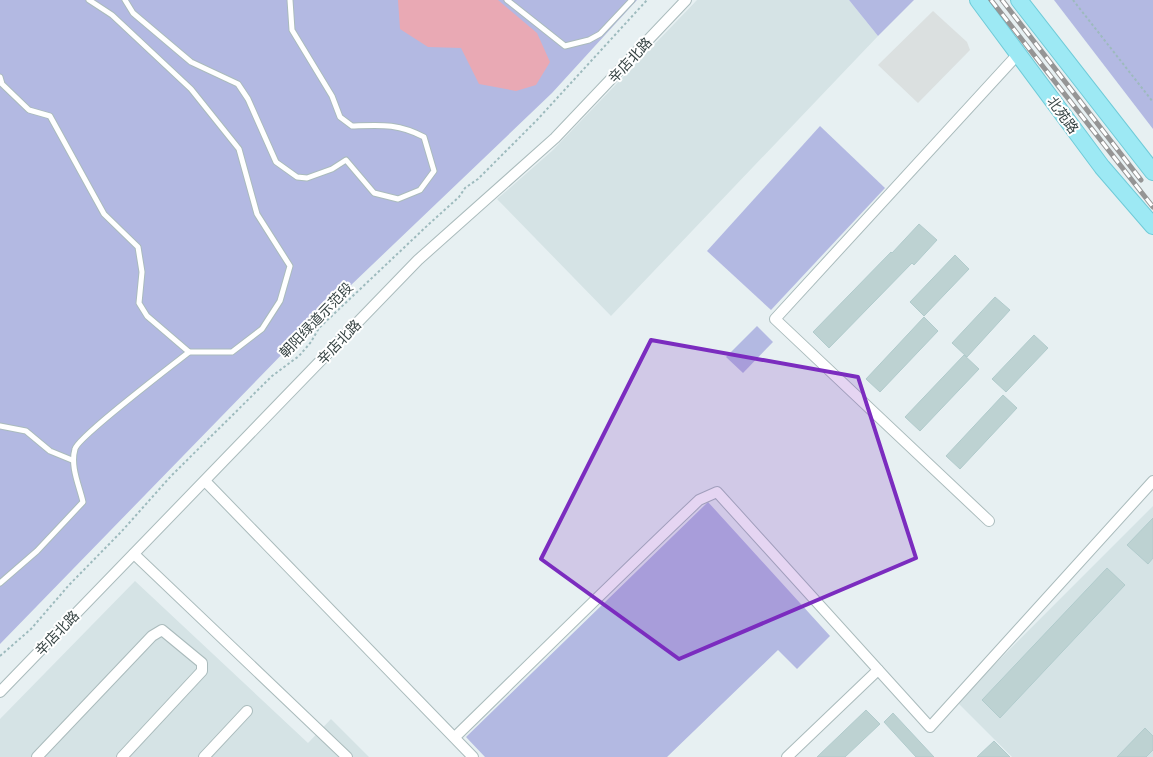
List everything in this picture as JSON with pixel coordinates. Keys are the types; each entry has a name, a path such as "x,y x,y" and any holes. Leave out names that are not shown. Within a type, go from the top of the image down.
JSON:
{"main road":[{"name":"北苑路","path":"978,0 1102,167 1153,226"},
{"path":"1019,0 1153,172"}],"street":[{"name":"辛店北路","path":"0,692 418,260 555,138 686,0"},
{"path":"989,521 775,319 1018,54"},
{"path":"205,481 474,757"},
{"path":"455,736 699,500 717,492 930,727 1153,482"},
{"path":"134,554 347,757"},
{"path":"37,757 152,636 162,630 202,663 202,671 122,757"},
{"path":"787,757 878,670"},
{"path":"204,757 247,711"}],"lane":[{"path":"0,583 37,551 83,502 72,460 76,446 116,410 190,352 232,352 262,329 280,301 290,266 257,214 239,149 191,88 112,15 89,0"},
{"path":"125,0 133,13 191,62 238,84 248,99 276,162 297,178 307,178 332,169 346,160 374,193 398,200 420,190 434,171 424,137 409,129 384,125 352,126 340,117 332,96 292,30 290,0"},
{"path":"507,0 565,46 589,40 600,34 632,0"},
{"path":"0,77 2,84 29,110 50,116 104,214 138,247 142,272 139,303 147,316 190,352"},
{"path":"0,426 26,432 50,451 72,460"}],"path":[{"name":"朝阳绿道示范段","path":"0,656 31,629 69,585 122,531 171,476 272,376 299,356 319,328 460,197 465,188 478,179 498,160 647,0"},
{"path":"1073,0 1153,102"}],"highlighted area":[{"path":"651,340 858,377 916,558 679,659 541,559"}],"shaded area":[{"path":"0,0 637,0 552,93 327,308 0,644"},
{"path":"398,0 498,0 537,33 550,62 536,85 516,91 479,84 461,48 428,47 400,29"},
{"path":"697,0 849,0 878,36 611,316 497,199 553,150"},
{"path":"849,0 914,0 878,36"},
{"path":"1054,0 1153,0 1153,129"},
{"path":"933,11 967,42 970,50 918,103 878,65"},
{"path":"820,126 885,188 771,310 707,251"},
{"path":"757,326 773,342 743,373 726,357"},
{"path":"708,502 830,636 797,669 778,650 667,757 485,757 466,737"},
{"path":"1153,506 1153,757 1012,757 957,702"},
{"path":"135,581 308,743 331,719 369,757 0,757 0,719"}],"building":[{"path":"919,224 937,240 829,348 813,332"},
{"path":"955,255 969,269 924,316 910,302"},
{"path":"995,297 1010,310 967,357 952,343"},
{"path":"924,317 938,331 880,392 866,379"},
{"path":"1034,335 1048,348 1006,392 992,379"},
{"path":"964,355 979,369 920,431 905,417"},
{"path":"1003,395 1017,408 960,469 946,456"},
{"path":"1153,518 1153,558 1148,564 1127,545"},
{"path":"1107,568 1125,585 1000,718 982,700"},
{"path":"866,710 880,724 845,757 817,757"},
{"path":"893,713 934,757 916,757 884,722"},
{"path":"1145,728 1153,736 1153,750 1146,757 1117,757"},
{"path":"994,741 1010,757 977,757"}],"railway":[{"path":"991,0 1153,207"},
{"path":"1002,0 1141,180"}]}
